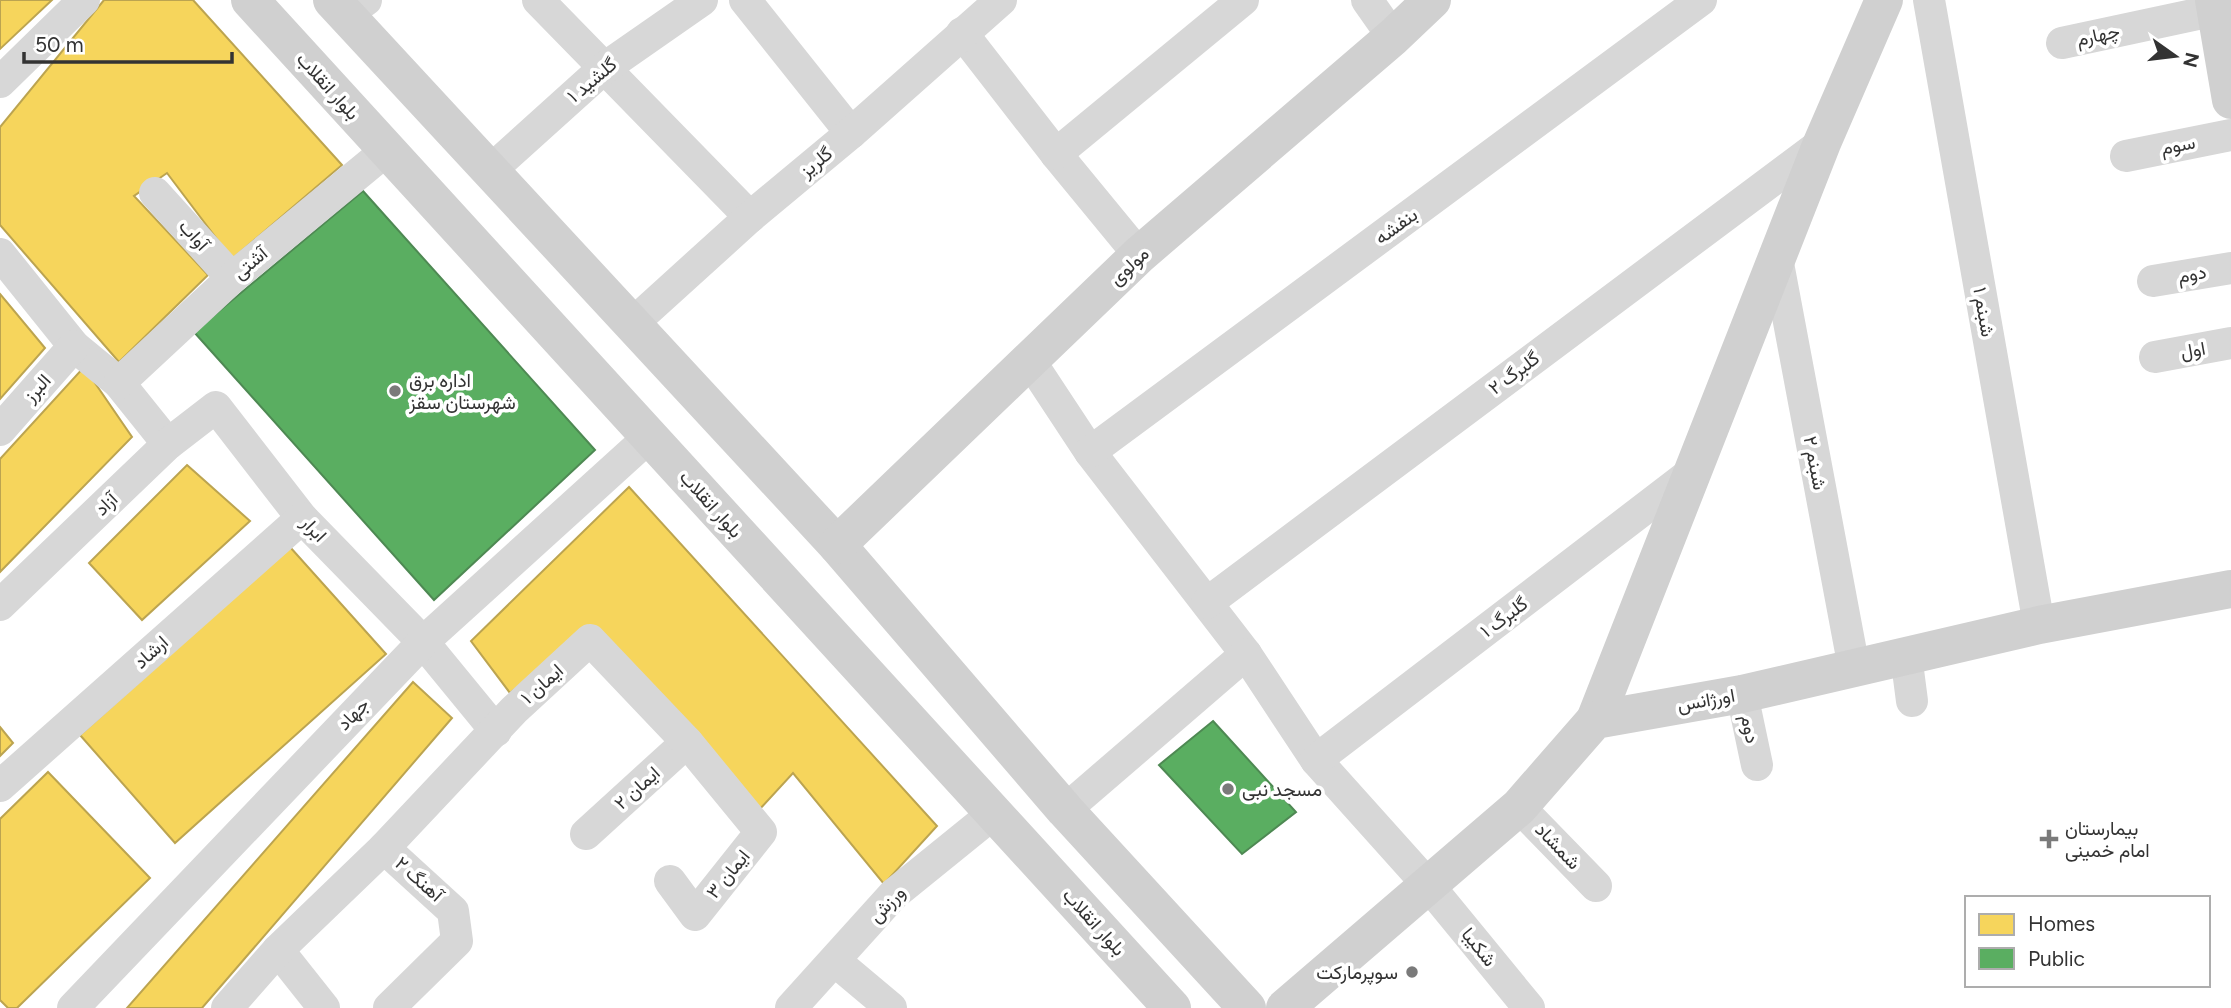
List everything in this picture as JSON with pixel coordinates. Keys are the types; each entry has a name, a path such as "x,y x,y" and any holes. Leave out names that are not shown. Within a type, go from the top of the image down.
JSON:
{"main road":[{"name":"بلوار انقلاب","path":"250,0 1171,1008"},
{"name":"مولوی","path":"837,545 1139,255 1393,37 1432,0"},
{"path":"1285,1008 1519,807 1595,720 1822,143 1884,0"},
{"path":"347,5 491,170 837,545 1065,810 1247,1008"},
{"path":"2215,5 2231,100"},
{"path":"496,268 507,252 528,237 573,260"},
{"name":"اورژانس","path":"1595,720 1742,694 2039,625 2231,589"}],"street":[{"path":"0,82 84,0"},
{"path":"538,0 750,218"},
{"name":"گلشید ۱","path":"491,170 603,68 702,0"},
{"path":"745,0 851,133"},
{"name":"گلریز","path":"632,324 1001,0"},
{"path":"1056,154 1243,0"},
{"path":"1367,0 1393,37"},
{"name":"بنفشه","path":"1090,452 1701,0"},
{"name":"شبنم ۱","path":"1929,0 2039,625"},
{"name":"چهارم","path":"2062,43 2215,5"},
{"path":"962,33 1139,255"},
{"name":"سوم","path":"2126,156 2231,135"},
{"name":"گلبرگ ۲","path":"1207,603 1822,143"},
{"name":"آشتی","path":"120,383 232,278 387,150"},
{"name":"آواب","path":"155,193 232,278"},
{"path":"0,254 74,346 120,383 168,444"},
{"name":"شبنم ۲","path":"1777,258 1854,668"},
{"name":"دوم","path":"2153,281 2231,268"},
{"name":"اول","path":"2155,357 2231,343"},
{"name":"البرز","path":"0,430 74,346"},
{"name":"شکیبا","path":"1030,361 1090,452 1245,654 1316,760 1429,886 1529,1008"},
{"name":"آزاد","path":"0,605 168,444 216,407"},
{"name":"ابرار","path":"216,407 302,518 423,642 496,731"},
{"name":"جهاد","path":"73,1008 423,642 649,437"},
{"name":"گلبرگ ۱","path":"1316,760 1691,473"},
{"name":"ارشاد","path":"0,786 302,518"},
{"name":"ایمان ۱","path":"227,1008 278,950 384,848 514,710 590,640 687,742"},
{"path":"1065,810 1245,654"},
{"path":"1906,655 1912,701"},
{"name":"دوم","path":"1742,694 1757,765"},
{"name":"ایمان ۳","path":"670,881 695,915 761,832 687,742"},
{"name":"ایمان ۲","path":"586,834 687,742"},
{"name":"شمشاد","path":"1519,807 1596,886"},
{"name":"ورزش","path":"791,1008 894,894 994,813"},
{"name":"آهنگ ۲","path":"384,848 453,911 457,941 389,1008"},
{"path":"278,950 324,1008"},
{"path":"835,961 891,1008"}],"building: Homes":[{"path":"0,0 52,0 0,49"},
{"path":"104,0 193,0 342,165 232,259 167,173 134,196 208,275 119,362 0,225 0,127"},
{"path":"0,294 45,348 0,399"},
{"path":"84,367 132,437 0,572 0,459"},
{"path":"187,465 250,521 142,620 89,563"},
{"path":"629,487 937,826 884,884 793,773 758,811 593,627 510,693 471,641"},
{"path":"290,547 386,654 175,843 80,735"},
{"path":"413,682 452,718 202,1008 127,1008"},
{"path":"0,727 13,743 0,756"},
{"path":"48,772 150,878 17,1008 8,1008 0,1000 0,819"}],"building: Public":[{"name":"اداره برق شهرستان سقز","path":"363,191 595,450 434,600 194,332"},
{"name":"مسجد نبی","path":"1213,721 1296,812 1242,854 1159,765"}],"place":[{"name":"اداره برق شهرستان سقز","path":"395,391"},
{"name":"مسجد نبی","path":"1228,789"},
{"name":"بیمارستان امام خمینی","path":"2049,839"},
{"name":"سوپرمارکت","path":"1412,972"}]}
